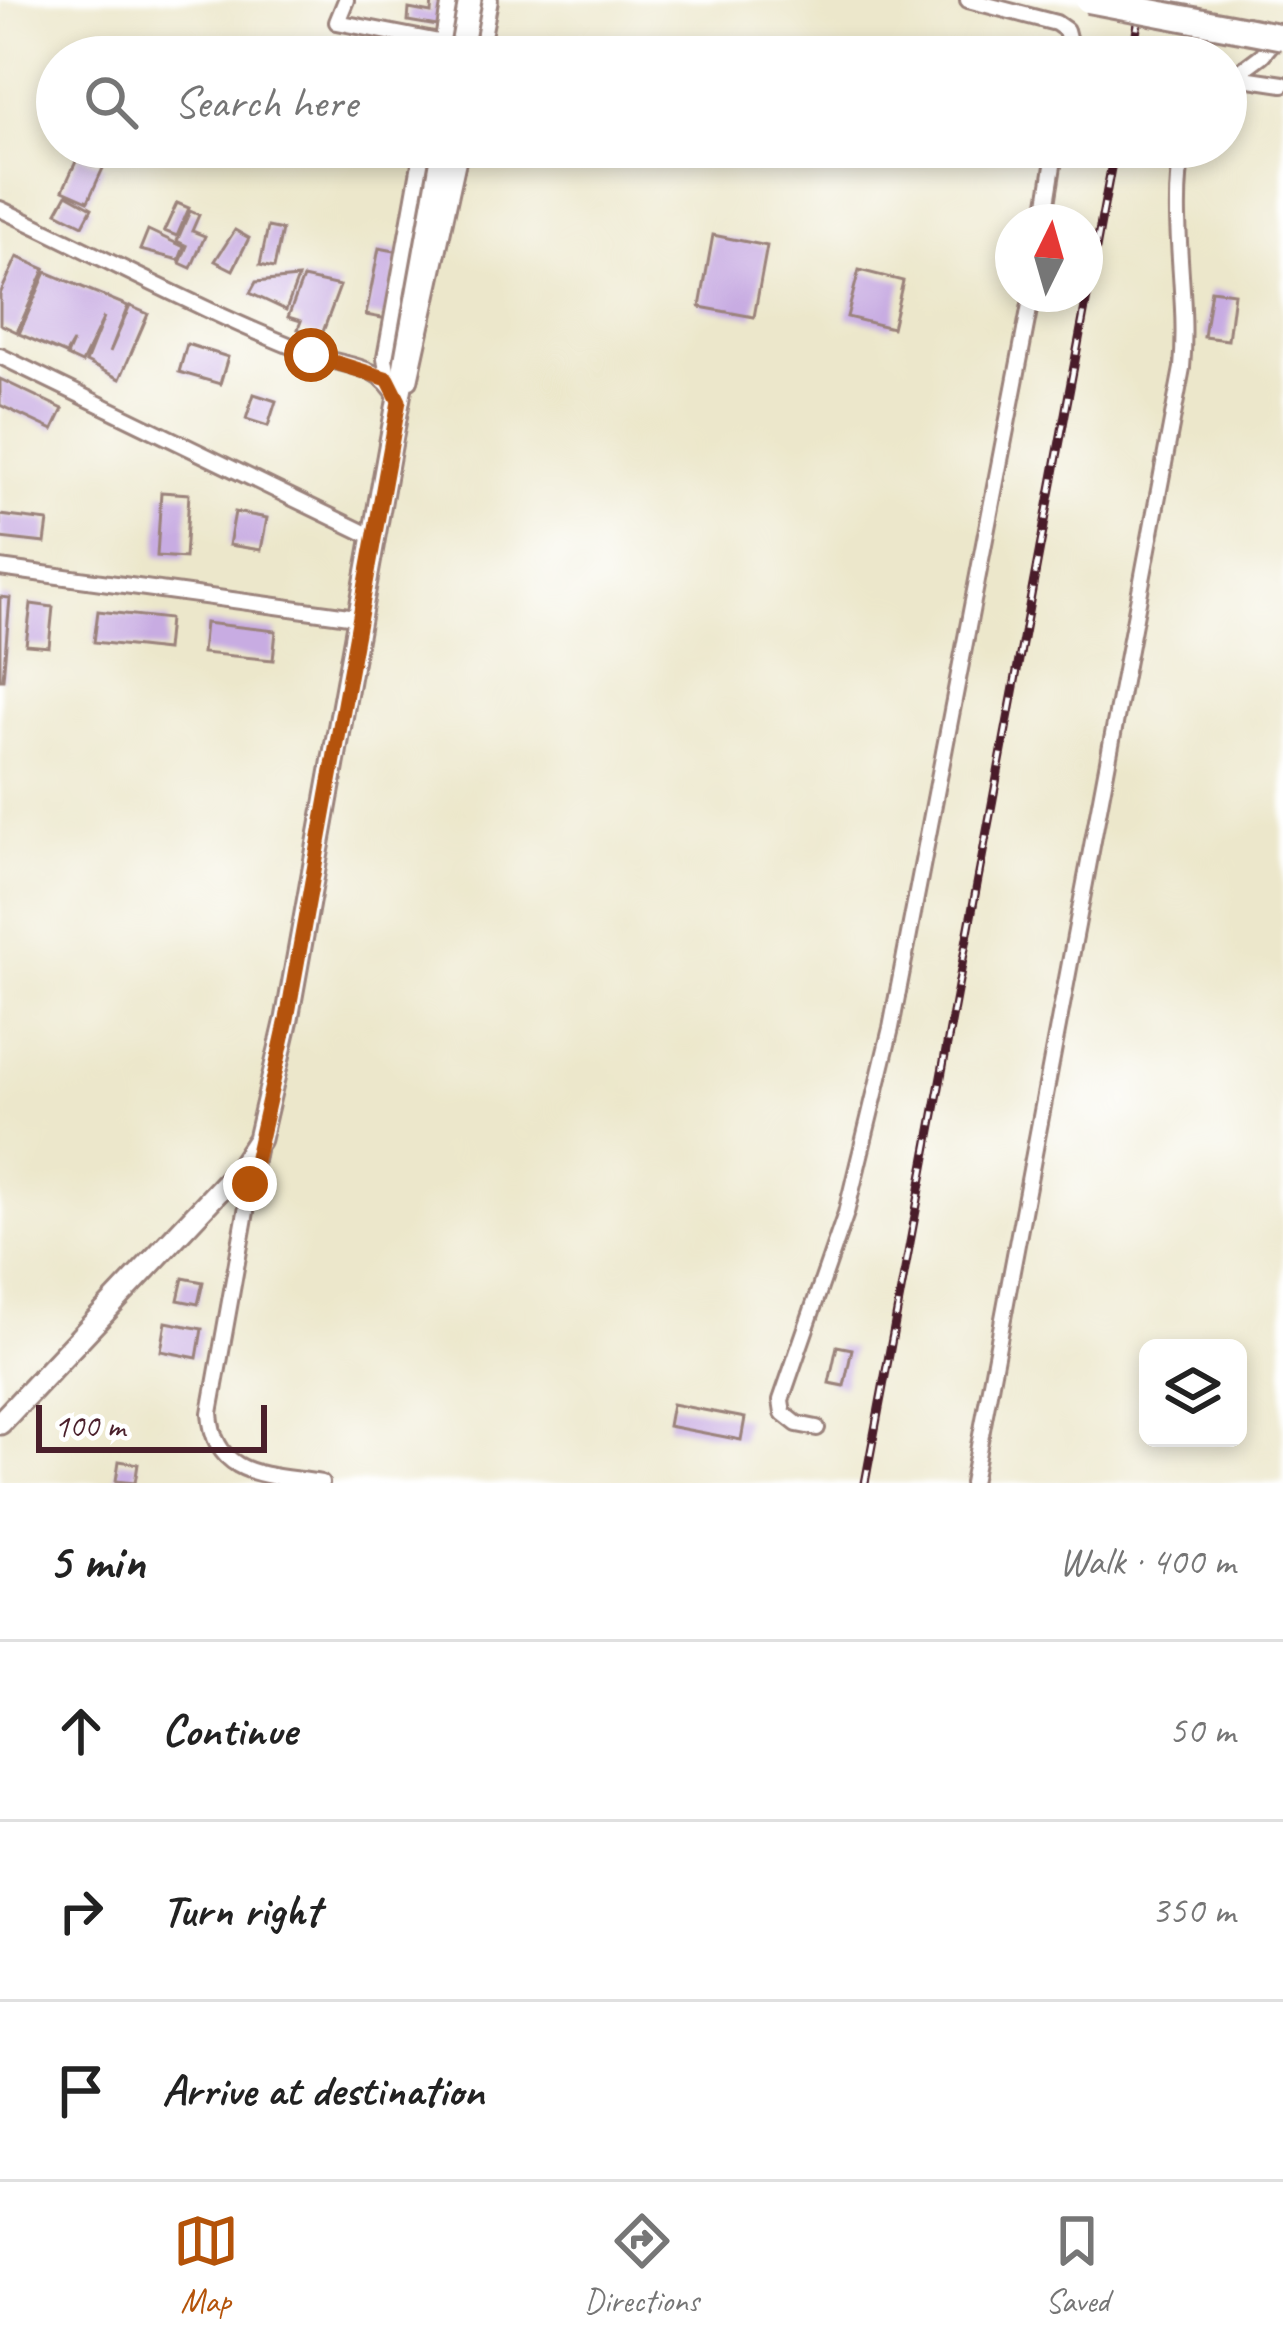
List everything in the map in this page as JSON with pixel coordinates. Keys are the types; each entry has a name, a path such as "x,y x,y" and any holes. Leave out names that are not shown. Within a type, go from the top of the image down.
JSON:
{"main road":[{"path":"463,36 470,0"},
{"path":"1088,0 1283,33"},
{"path":"0,1423 240,1168 259,1139 287,1019 370,536 440,168"}],"street":[{"path":"346,0 337,22 393,36"},
{"path":"450,0 457,36"},
{"path":"470,36 490,0"},
{"path":"968,0 1024,7 1066,30 1068,36"},
{"path":"1247,65 1283,33"},
{"path":"1247,80 1283,84"},
{"path":"399,401 388,379 385,358 420,168"},
{"path":"399,401 417,361 456,168"},
{"path":"1046,204 1052,168"},
{"path":"973,1483 1182,368 1185,320 1176,231 1181,168"},
{"path":"0,209 311,355 388,379"},
{"path":"817,1428 783,1413 782,1400 846,1213 872,1113 1028,312"},
{"path":"0,356 370,536"},
{"path":"0,568 356,617"},
{"path":"259,1139 210,1413 212,1440 238,1468 321,1483"}],"building":[{"path":"432,1 443,2 443,27 408,21 409,9 431,13"},
{"path":"73,168 103,168 88,201 63,190"},
{"path":"67,194 92,208 83,225 57,212"},
{"path":"177,203 189,208 177,236 164,231"},
{"path":"190,211 199,215 192,231 205,236 191,268 180,263 187,246 177,241"},
{"path":"268,227 282,230 274,268 260,265"},
{"path":"148,230 184,247 179,260 140,250"},
{"path":"235,230 249,238 233,270 215,261"},
{"path":"713,235 767,246 754,317 700,307"},
{"path":"379,248 400,252 387,319 366,315"},
{"path":"17,257 45,269 17,332 0,324 0,294"},
{"path":"859,270 903,281 892,328 847,317"},
{"path":"46,272 128,306 110,352 130,306 148,314 120,379 86,362 104,317 82,363 67,356 73,342 66,354 19,334"},
{"path":"298,278 286,310 250,293 256,282"},
{"path":"303,278 340,286 321,337 298,329 301,321 288,317"},
{"path":"1211,290 1234,293 1228,340 1204,337"},
{"path":"187,344 228,357 220,384 179,372"},
{"path":"0,379 63,409 53,430 0,405"},
{"path":"254,394 276,401 268,426 246,419"},
{"path":"161,492 189,494 185,558 157,556"},
{"path":"235,512 267,518 261,550 229,545"},
{"path":"0,515 48,521 45,543 0,538"},
{"path":"0,597 10,598 3,679 0,679"},
{"path":"31,604 53,607 49,647 26,645"},
{"path":"98,611 169,619 166,650 94,642"},
{"path":"205,623 276,631 273,660 202,653"},
{"path":"183,1278 203,1282 198,1304 178,1300"},
{"path":"166,1322 202,1329 197,1358 161,1351"},
{"path":"837,1346 852,1349 844,1386 829,1383"},
{"path":"672,1404 745,1418 741,1440 668,1426"},
{"path":"119,1461 138,1464 135,1483 116,1481"}],"railway":[{"path":"1136,36 1142,0"},
{"path":"865,1483 1111,168"}],"route":[{"path":"250,1184 287,1019 370,536 399,401 388,379 311,355"}]}
